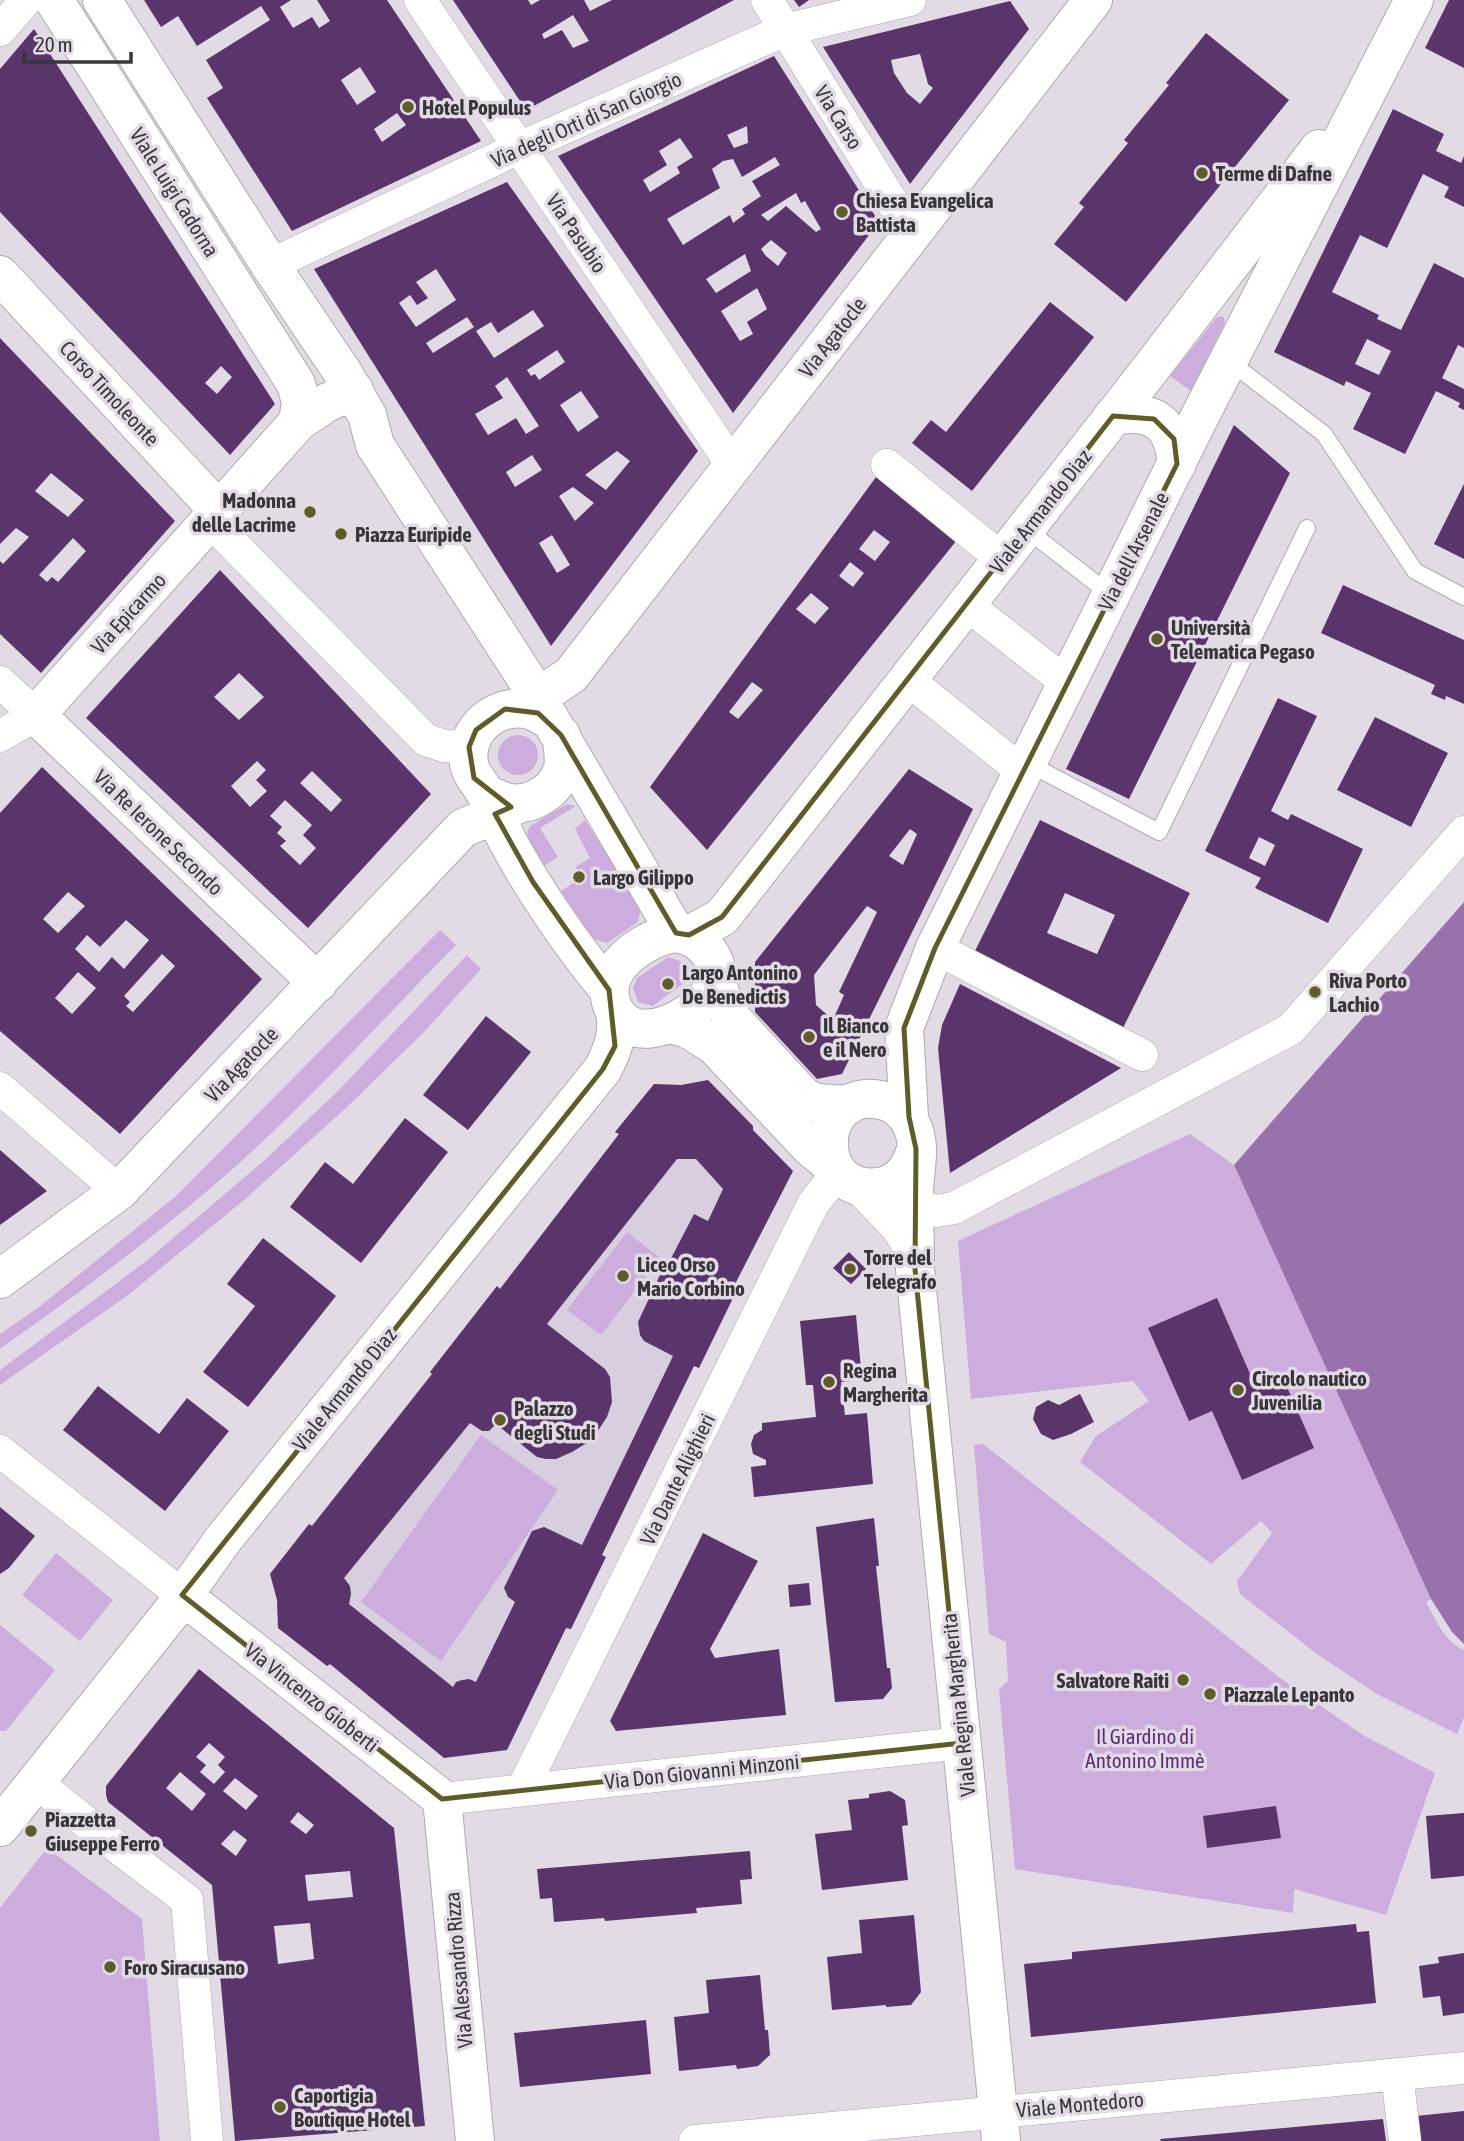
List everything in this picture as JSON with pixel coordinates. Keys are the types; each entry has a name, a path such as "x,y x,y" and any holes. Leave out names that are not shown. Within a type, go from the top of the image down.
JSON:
{"main road":[{"name":"Viale Luigi Cadorna","path":"54,0 335,412"},
{"name":"Viale Luigi Cadorna","path":"102,0 270,265 335,412"},
{"name":"Via dell'Arsenale","path":"914,1204 913,1133 904,1028 935,948 1229,361 1414,0"},
{"name":"Via Agatocle","path":"470,747 476,730 488,717 534,708 571,675 912,234 1086,3"},
{"name":"Viale Armando Diaz","path":"682,934 722,917 1026,529 1351,108 1376,71"},
{"name":"Corso Timoleonte","path":"0,275 215,516"},
{"name":"Via Epicarmo","path":"36,715 215,516 335,412"},
{"path":"335,412 565,753 562,771 553,787 539,798 490,817"},
{"path":"1113,416 1141,414 1154,419 1174,439 1177,464"},
{"path":"534,708 682,934"},
{"name":"Via Re Ierone Secondo","path":"36,715 318,983"},
{"path":"470,747 471,771 490,817 624,1022 640,1030 659,1029 670,1024 706,997 713,986 715,974"},
{"name":"Via Agatocle","path":"0,1279 119,1191 318,983 490,817"},
{"path":"612,1002 611,978 625,958 664,935 682,934 700,941 709,950 722,1000 733,1020 804,1097 816,1103 849,1105"},
{"name":"Viale Armando Diaz","path":"0,1827 174,1609 222,1541 603,1069 615,1046 617,1035 612,1002"},
{"path":"670,1024 688,1029 714,1045 810,1147 844,1176 873,1188 888,1185 902,1176 912,1164 913,1133 900,1108 874,1099 861,1100 839,1112 828,1133 827,1146 844,1176"},
{"name":"Viale Regina Margherita","path":"914,1204 915,1269 999,2127"},
{"name":"Via Vincenzo Gioberti","path":"182,1595 442,1799"},
{"name":"Via Alessandro Rizza","path":"442,1799 475,2141"}],"street":[{"path":"0,30 26,0"},
{"name":"Via Pasubio","path":"420,0 733,466"},
{"name":"Via Carso","path":"766,0 912,234"},
{"name":"Via degli Orti di San Giorgio","path":"270,265 519,148 785,30 910,0"},
{"path":"887,465 1002,559"},
{"path":"215,516 426,740 444,746 470,747"},
{"path":"967,604 1067,683"},
{"path":"908,680 1025,768"},
{"name":"Via Re Ierone Secondo","path":"0,682 36,715"},
{"path":"0,736 36,715"},
{"path":"914,1204 936,1211 954,1208 1291,1030 1464,831"},
{"path":"935,948 1142,1055"},
{"path":"0,1088 119,1191"},
{"path":"844,1176 897,1228 905,1240 915,1269"},
{"name":"Via Dante Alighieri","path":"522,1790 813,1204 828,1185 844,1176"},
{"path":"0,1451 182,1595"},
{"name":"Via Don Giovanni Minzoni","path":"442,1799 962,1743"},
{"path":"45,1771 113,1844 187,1900 207,2141"},
{"name":"Viale Montedoro","path":"695,2141 999,2127 1398,2074 1464,2068"},
{"path":"1398,2074 1405,2141"}],"lane":[{"path":"1229,361 1324,434 1415,571 1464,597"},
{"path":"1025,768 1159,832 1307,528"},
{"path":"1026,529 1111,595"}],"highlighted area":[{"path":"1113,416 1154,419 1174,439 1177,464 935,948 904,1028 909,1117 916,1149 915,1269 962,1743 442,1799 182,1595 603,1069 615,1046 609,990 533,882 495,814 511,807 474,778 469,747 476,730 505,709 538,713 561,735 676,933 689,935 703,928 722,917"}],"shaded area":[{"path":"1464,902 1464,1644 1452,1632 1431,1599 1234,1165"},
{"name":"Palazzo degli Studi","path":"708,1080 793,1171 731,1292 734,1296 699,1368 694,1366 602,1554 606,1557 571,1629 566,1629 507,1750 444,1758 330,1665 327,1666 278,1628 277,1600 270,1574 431,1375 430,1372 497,1287 500,1288 618,1135 615,1132 654,1084 681,1085"}],"green space":[{"path":"1223,316 1225,322 1191,391 1170,376 1217,317"},
{"path":"518,735 532,741 538,755 532,769 518,775 504,769 498,755 504,741"},
{"path":"567,804 576,806 540,828 558,857 544,866 531,846 528,831 530,826"},
{"path":"585,820 641,909 638,922 607,943 593,939 561,891 581,878 575,867 590,858 575,829"},
{"path":"440,930 456,945 250,1153 166,1225 0,1349 0,1334 39,1307 176,1196"},
{"path":"467,955 481,969 424,1032 347,1107 244,1200 128,1295 0,1385 0,1370 145,1262 267,1158 339,1090"},
{"path":"668,957 680,961 686,969 685,982 653,1006 638,1002 633,988 637,978"},
{"name":"Circolo nautico Juvenilia","path":"1190,1134 1234,1165 1431,1599 1426,1602 1446,1636 1464,1650 1464,1717 1457,1734 1377,1694 1317,1654 1240,1594 1237,1581 1272,1533 1261,1521 1211,1564 1080,1462 1096,1436 1149,1401 1133,1381 971,1399 958,1241"},
{"path":"627,1232 660,1258 601,1335 567,1310"},
{"path":"481,1435 558,1490 441,1661 361,1602"},
{"name":"Il Giardino di Antonino Immè","path":"983,1444 1280,1678 1363,1735 1435,1773 1386,1915 1294,1889 1293,1913 1015,1869 999,1689 1008,1681 1006,1642 989,1634 974,1445"},
{"path":"56,1553 113,1600 80,1641 22,1595"},
{"path":"0,1625 55,1670 6,1731 0,1731"},
{"path":"47,1848 142,1919 160,2141 0,2141 0,1908"}],"building":[{"path":"144,0 291,0 280,7 293,28 312,17 319,28 330,21 317,0 387,0 481,141 292,231 207,98 223,88 206,60 270,20 261,6 197,46 178,16 161,27","holes":["360,67 376,92 357,105 341,80","397,113 406,125 382,142 374,129"]},
{"path":"453,0 528,0 531,5 540,0 584,0 590,11 612,0 734,0 526,110","holes":["573,15 589,41 573,48 562,30 544,39 542,34"]},
{"path":"794,0 809,0 799,7"},
{"path":"1449,0 1464,0 1464,68 1425,48"},
{"path":"1010,1 1029,29 910,184 823,47","holes":["920,54 928,84 933,88 920,104 907,93 894,73 891,60"]},
{"path":"34,29 275,404 230,455 0,212 0,69","holes":["221,366 232,377 217,394 205,383"]},
{"path":"1206,33 1289,100 1126,302 1054,244 1084,207 1079,203 1128,143 1124,140 1169,85 1166,83"},
{"path":"774,56 879,222 733,413 558,156","holes":["747,126 748,143 734,148 727,135","680,138 693,157 677,167 680,173 650,192 643,180 667,165 659,151","775,157 780,165 752,181 761,196 742,209 745,214 733,223 730,215 683,245 667,219 720,188 712,169 723,161 733,159 742,177","796,193 801,203 805,201 821,229 816,232 786,206 768,221 761,215","771,240 787,253 778,266 761,249","745,254 751,271 716,293 706,279","757,288 767,309 747,322 753,334 740,341 721,311"]},
{"path":"1393,109 1444,134 1436,151 1461,163 1464,156 1464,207 1444,197 1449,187 1423,174 1387,248 1360,235 1332,292 1379,315 1377,319 1401,330 1434,263 1464,278 1464,348 1458,345 1442,378 1464,389 1464,410 1458,407 1460,403 1436,391 1405,454 1353,429 1371,393 1346,381 1344,386 1274,352","holes":["1367,339 1391,351 1379,375 1355,364"]},
{"path":"507,182 698,451 551,646 314,269","holes":["436,269 456,300 416,327 399,303 410,295 417,305 428,298 416,282","533,310 544,326 494,358 476,331 491,322 498,333","467,317 474,327 433,353 426,343","557,350 565,362 539,380 535,374 531,376 527,370","507,377 539,426 526,434 516,418 488,435 475,414 503,398 495,386","581,391 599,417 578,432 560,405","617,451 630,461 606,490 585,475","532,455 542,470 515,487 506,472","573,487 594,503 575,521 559,496","552,535 570,565 557,573 539,543"]},
{"path":"1050,302 1094,337 972,491 912,443 931,420 946,432"},
{"path":"0,338 175,521 41,673 0,634 0,561 3,564 29,537 16,528 0,544","holes":["51,473 84,500 68,517 35,491","73,538 86,551 58,582 52,577 47,582 39,575"]},
{"path":"1234,425 1290,473 1129,799 1066,769"},
{"path":"876,477 957,540 707,850 650,787","holes":["874,530 890,542 875,561 859,549","850,562 864,573 853,587 839,576","811,593 829,608 815,624 796,609","752,682 763,690 738,719 729,712"]},
{"path":"1464,484 1464,559 1434,544"},
{"path":"220,570 431,794 308,928 86,718","holes":["239,673 264,697 239,720 214,697","257,761 266,770 256,780 267,791 250,807 231,786","312,771 342,800 331,812 300,783","285,800 312,825 303,835 316,848 300,865 280,846 286,841 277,833 282,827 270,816"]},
{"path":"1343,585 1464,640 1464,704 1446,696 1445,700 1431,694 1435,685 1321,633"},
{"path":"1278,698 1317,716 1271,811 1288,820 1291,814 1363,849 1328,923 1255,888 1261,878 1205,851","holes":["1259,837 1275,845 1265,866 1249,858"]},
{"path":"1375,717 1448,753 1411,827 1337,790"},
{"path":"42,767 262,979 120,1134 0,1031 0,813","holes":["68,892 85,906 58,933 43,919","126,920 149,940 124,969 112,957 99,972 75,949 87,935 100,947","162,954 175,966 133,1012 126,1006 130,1002 124,996","78,972 96,988 72,1014 55,998"]},
{"path":"909,769 973,809 842,1074 817,1079 755,1012 755,962","holes":["910,829 917,834 903,865 889,856","867,906 877,912 839,992 844,995 833,1020 816,1005 814,975"]},
{"path":"1040,820 1190,893 1123,1028 973,955","holes":["1065,893 1115,915 1097,954 1047,933"]},
{"path":"960,984 1121,1068 950,1173 938,1048 942,1025"},
{"path":"486,1016 531,1052 468,1130 423,1095"},
{"name":"Palazzo degli Studi","path":"708,1080 793,1171 731,1292 734,1296 699,1368 694,1366 648,1460 602,1555 606,1557 571,1629 566,1628 507,1750 444,1758 330,1664 327,1666 278,1628 277,1600 270,1574 309,1524 312,1526 432,1374 430,1372 497,1286 500,1289 619,1134 615,1132 654,1084 681,1085","holes":["677,1159 696,1159 723,1189 708,1221 694,1214 660,1275 638,1322 644,1341 673,1356 582,1545 544,1527 532,1531 504,1588 508,1597 515,1602 476,1682 462,1680 456,1682 453,1687 349,1604 350,1586 344,1578 470,1423 482,1431 489,1431 496,1424 537,1457 546,1459 556,1459 572,1452 597,1432 607,1417 612,1402 610,1377 605,1369 547,1324"]},
{"path":"405,1118 448,1152 361,1263 290,1207 325,1162 353,1184"},
{"path":"0,1150 47,1191 0,1225"},
{"path":"263,1238 336,1296 248,1407 203,1372 255,1306 227,1284"},
{"name":"Torre del Telegrafo","path":"849,1252 866,1269 851,1284 833,1268"},
{"path":"1217,1298 1257,1390 1283,1378 1314,1448 1242,1480 1212,1411 1189,1421 1148,1328"},
{"path":"856,1315 862,1380 841,1382 845,1415 867,1413 873,1484 754,1497 751,1467 766,1465 766,1460 753,1454 751,1444 754,1435 762,1430 762,1423 816,1417 813,1385 806,1385 800,1321"},
{"path":"98,1386 159,1434 187,1398 229,1431 165,1511 63,1430"},
{"path":"1080,1394 1094,1422 1053,1440 1041,1434 1033,1419 1036,1407 1048,1400 1059,1405"},
{"path":"0,1507 35,1536 9,1568 0,1574"},
{"path":"874,1518 879,1566 876,1566 887,1668 890,1668 892,1688 883,1699 835,1702 816,1527"},
{"path":"703,1533 758,1561 710,1649 715,1658 779,1649 786,1715 616,1731 610,1721"},
{"path":"809,1583 811,1605 790,1607 788,1585"},
{"path":"199,1669 394,1828 425,2126 235,2141 212,1885 108,1802 106,1786","holes":["209,1743 225,1757 218,1765 225,1772 214,1784 200,1772 206,1765 196,1757","180,1772 206,1794 192,1811 166,1788","235,1778 258,1796 246,1810 223,1791","298,1812 314,1825 306,1834 290,1822","234,1830 247,1840 236,1856 221,1844","350,1871 353,1897 308,1901 305,1875","310,1923 314,1959 278,1964 274,1926"]},
{"path":"890,1791 905,1800 908,1825 902,1826 908,1880 822,1890 815,1834 852,1830 848,1800 869,1798 869,1794"},
{"path":"1276,1806 1281,1838 1207,1848 1203,1816"},
{"path":"1464,1813 1464,1876 1431,1879 1426,1816"},
{"path":"750,1851 752,1879 740,1880 742,1904 696,1908 697,1913 605,1921 604,1918 554,1922 552,1898 540,1899 537,1869"},
{"path":"914,1915 921,1992 911,2005 832,2010 827,1957 862,1953 859,1920"},
{"path":"1356,1924 1357,1932 1369,1931 1376,2003 1031,2037 1024,1964 1072,1959 1072,1952"},
{"path":"1464,1953 1464,2013 1443,2016 1440,1996 1423,1998 1419,1966 1439,1963 1438,1957"},
{"path":"760,1975 770,2055 758,2066 737,2069 736,2065 679,2071 674,2017 709,2013 706,1980"},
{"path":"646,2020 651,2074 520,2087 514,2033"},
{"path":"1464,2111 1464,2141 1418,2141 1416,2116"},
{"path":"1383,2119 1386,2141 1160,2139"}],"place":[{"name":"Hotel Populus","path":"408,107"},
{"name":"Terme di Dafne","path":"1202,173"},
{"name":"Chiesa Evangelica Battista","path":"842,212"},
{"name":"Madonna delle Lacrime","path":"310,512"},
{"name":"Piazza Euripide","path":"341,534"},
{"name":"Università Telematica Pegaso","path":"1157,639"},
{"name":"Largo Gilippo","path":"579,877"},
{"name":"Largo Antonino De Benedictis","path":"668,984"},
{"name":"Riva Porto Lachio","path":"1315,992"},
{"name":"Il Bianco e il Nero","path":"809,1037"},
{"name":"Torre del Telegrafo","path":"850,1269"},
{"name":"Liceo Orso Mario Corbino","path":"623,1276"},
{"name":"Regina Margherita","path":"829,1382"},
{"name":"Circolo nautico Juvenilia","path":"1238,1390"},
{"name":"Palazzo degli Studi","path":"500,1420"},
{"name":"Salvatore Raiti","path":"1183,1680"},
{"name":"Piazzale Lepanto","path":"1210,1694"},
{"name":"Piazzetta Giuseppe Ferro","path":"31,1831"},
{"name":"Foro Siracusano","path":"110,1967"},
{"name":"Caportigia Boutique Hotel","path":"280,2107"}]}
